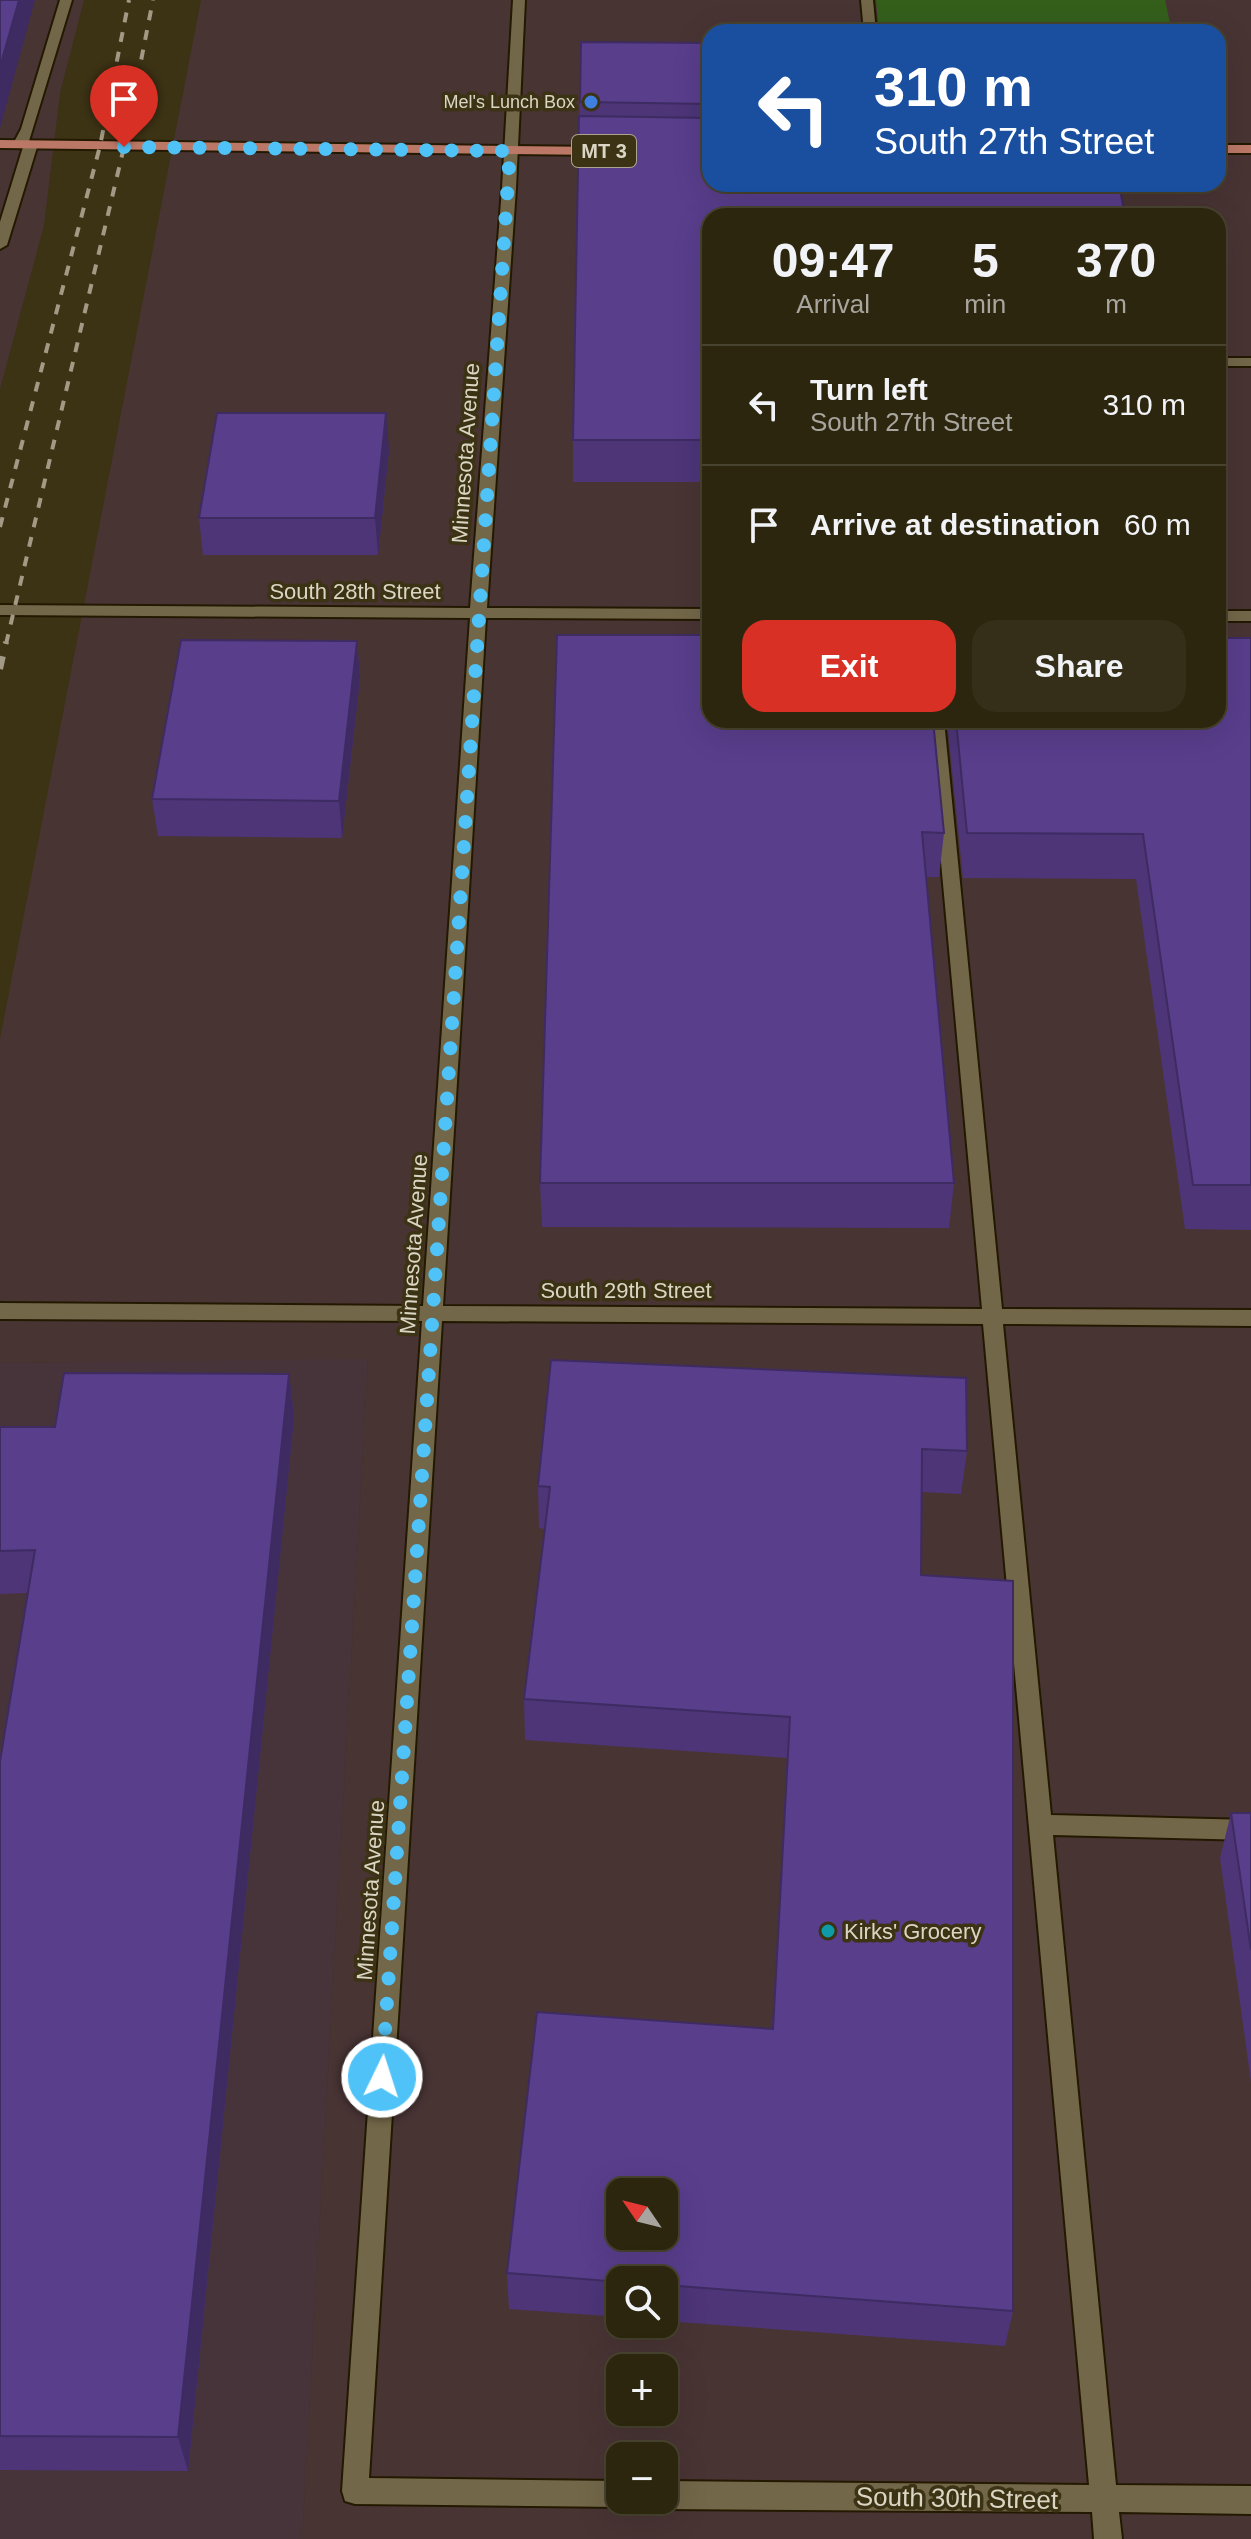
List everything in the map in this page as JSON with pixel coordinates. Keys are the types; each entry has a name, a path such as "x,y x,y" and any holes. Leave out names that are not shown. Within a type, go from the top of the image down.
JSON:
{"main road":[{"name":"MT 3","path":"0,144 620,151"},
{"path":"1226,149 1251,149"}],"street":[{"path":"0,245 28,129 66,0"},
{"name":"Minnesota Avenue","path":"519,0 355,2491 606,2494"},
{"path":"867,0 869,24"},
{"path":"1226,362 1251,362"},
{"name":"South 28th Street","path":"0,610 702,614"},
{"path":"1226,616 1251,616"},
{"path":"937,728 1038,1825 1108,2539"},
{"name":"South 29th Street","path":"0,1311 1251,1318"},
{"path":"1038,1825 1251,1830"},
{"name":"South 30th Street","path":"678,2495 1251,2500"}],"shaded area":[{"path":"0,0 84,0 60,93 44,225 0,389"},
{"path":"201,0 1251,0 1251,2539 302,2539 368,1360 0,1363 0,1039"},
{"path":"368,1359 302,2539 0,2539 0,1363"}],"green space":[{"path":"876,0 1165,0 1170,24 878,24"}],"building":[{"path":"0,0 19,0 0,67"},
{"path":"581,42 702,43 702,104 580,102"},
{"path":"579,116 702,118 702,192 1120,192 1124,208 702,208 702,440 573,440"},
{"path":"217,413 386,413 375,518 199,518"},
{"path":"557,635 702,635 702,728 934,728 944,833 922,832 954,1183 540,1183"},
{"path":"1226,638 1251,638 1251,1185 1193,1185 1143,834 967,833 957,728 1226,728"},
{"path":"181,640 357,641 339,801 152,799"},
{"path":"551,1360 966,1378 967,1451 922,1449 921,1575 1013,1581 1013,2311 678,2286 678,2266 606,2266 606,2281 507,2273 537,2012 773,2029 790,1717 524,1699 550,1487 538,1486"},
{"path":"64,1373 289,1374 178,2437 0,2436 0,1761 35,1550 0,1551 0,1427 55,1427"},
{"path":"1231,1813 1251,1813 1251,1950"}],"railway":[{"path":"0,527 100,146 129,0"},
{"path":"6,644 124,147 153,0"},
{"path":"0,669 6,642"}],"place":[{"name":"Mel's Lunch Box","path":"591,102"},
{"name":"Kirks' Grocery","path":"828,1931"}],"route":[{"path":"124,147 510,151 382,2077"}]}
